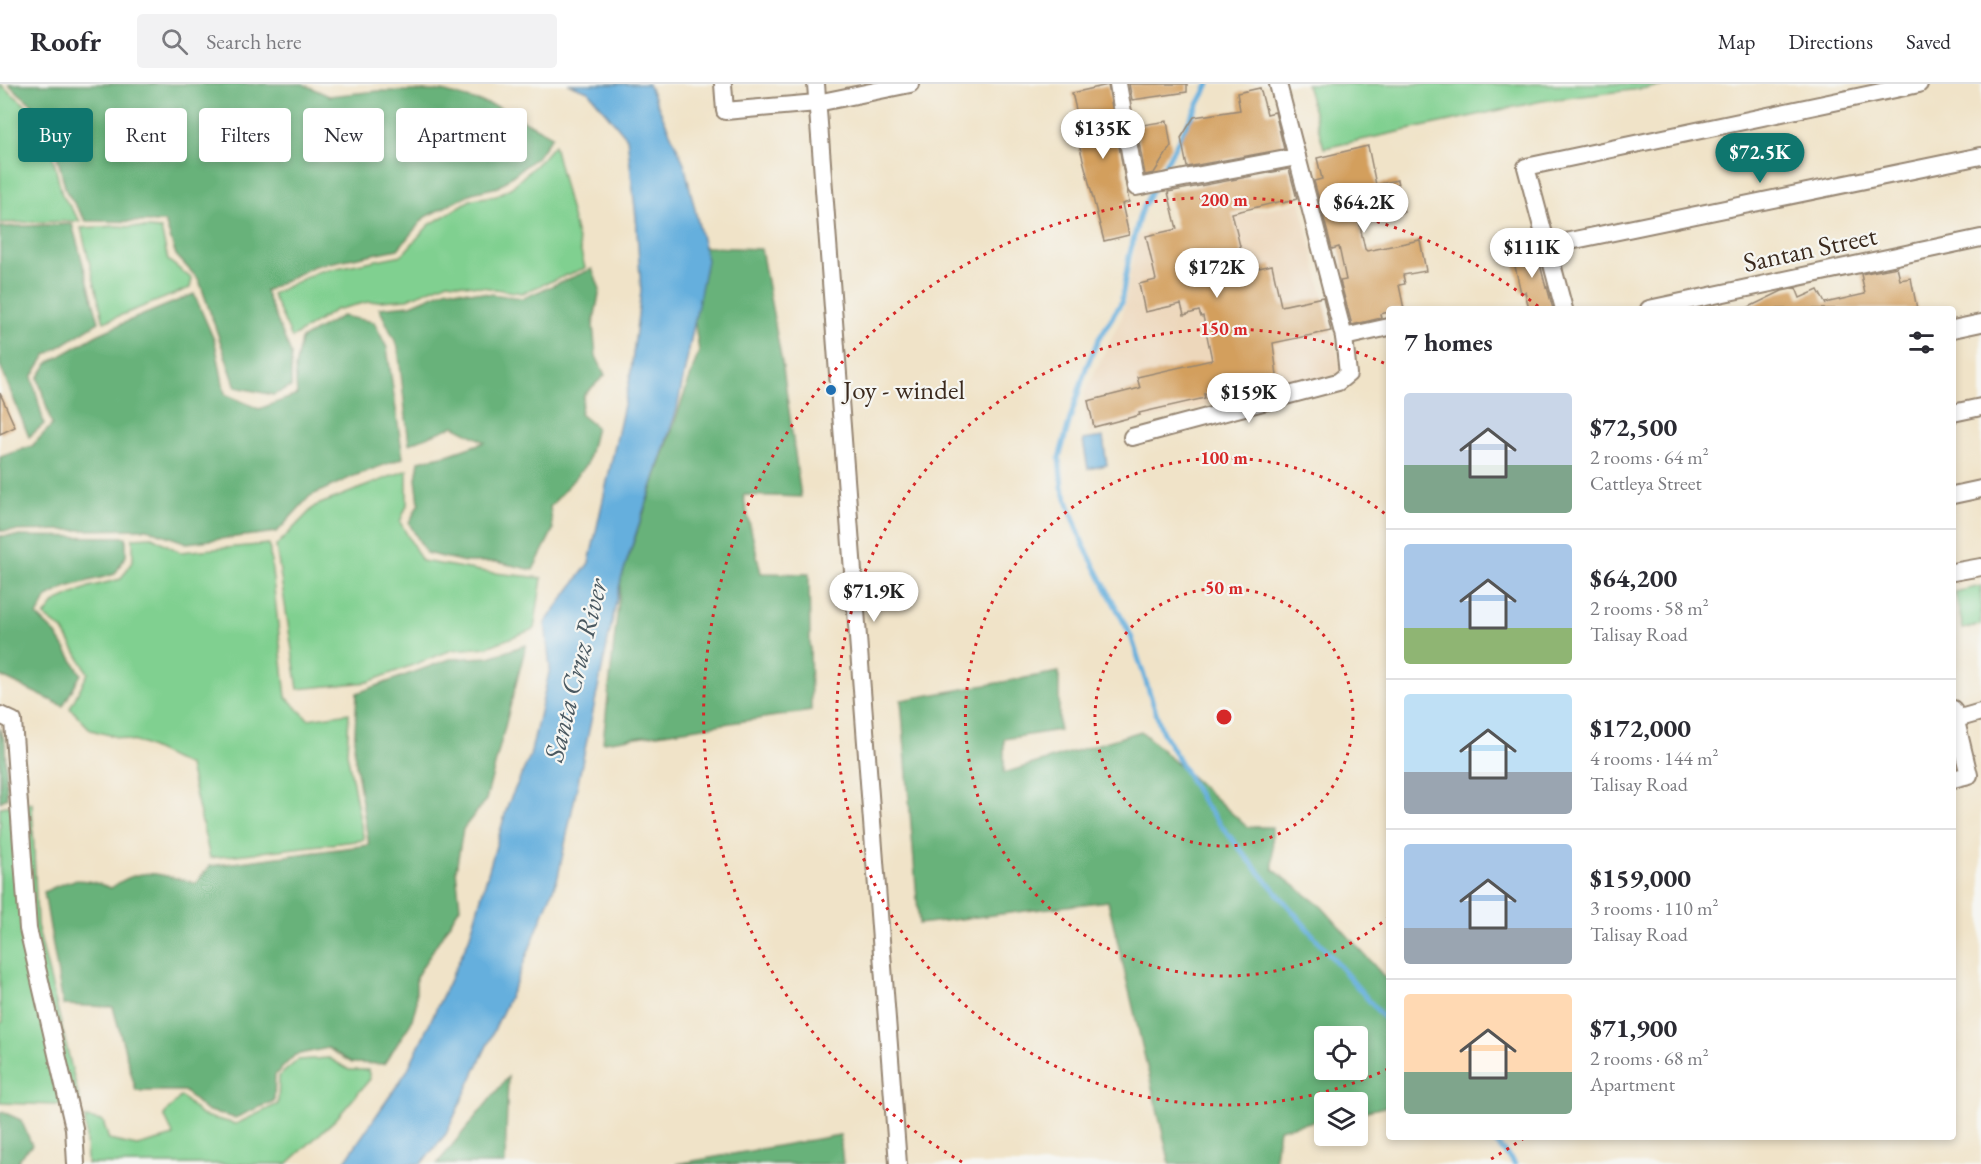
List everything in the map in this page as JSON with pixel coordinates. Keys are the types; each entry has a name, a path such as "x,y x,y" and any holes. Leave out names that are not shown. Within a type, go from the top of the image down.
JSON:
{"street":[{"path":"723,84 725,111 818,102 902,85"},
{"path":"816,84 898,1164"},
{"path":"1118,84 1136,187 1297,157"},
{"path":"1132,437 1338,382 1348,374 1344,337 1278,84"},
{"path":"1563,306 1526,167 1918,84"},
{"path":"1546,246 1981,156"},
{"name":"Santan Street","path":"1663,306 1981,238"},
{"path":"1956,328 1981,323"},
{"path":"1344,337 1386,328"},
{"path":"1956,412 1981,407"},
{"path":"1956,494 1981,489"},
{"path":"1956,571 1981,567"},
{"path":"1956,716 1981,712"},
{"path":"0,715 13,721 28,929 74,1128 76,1164"},
{"path":"1956,724 1969,775 1956,778"}],"shaded area":[{"path":"1300,202 1341,368 1338,375 1089,433 1083,396 1122,317 1138,235"}],"green space":[{"path":"0,84 29,108 18,108 18,162 54,162 62,195 80,221 0,223"},
{"path":"8,84 303,84 329,96 378,91 442,91 501,108 396,108 396,162 527,162 527,122 552,136 538,156 498,187 472,193 425,217 398,249 314,266 265,291 291,354 291,387 273,395 236,387 199,280 176,255 165,222 86,221 66,191 59,162 93,162 93,108 36,108"},
{"path":"1306,84 1680,84 1542,101 1324,148"},
{"path":"554,145 585,268 522,293 448,282 407,299 368,302 335,310 292,338 272,294 317,272 402,255 429,225 472,199 496,196 512,187"},
{"path":"72,224 99,322 46,355 32,377 44,424 29,437 0,365 0,227"},
{"path":"117,226 161,229 168,260 192,279 190,288 104,322 81,228"},
{"path":"683,246 761,249 783,368 801,497 743,495 761,573 809,574 811,711 603,742 621,579 699,351"},
{"path":"592,269 600,289 593,325 596,356 605,375 584,395 580,414 596,427 587,464 550,507 553,530 533,570 497,562 465,562 426,553 409,523 419,503 416,479 419,461 447,455 485,442 454,426 409,444 398,347 379,308 411,305 448,289 523,298"},
{"path":"194,294 215,342 225,394 259,409 297,395 295,368 301,339 342,316 374,322 387,348 403,458 354,476 310,496 277,532 187,543 147,529 0,531 0,457 32,446 52,425 38,378 48,363 97,335"},
{"path":"407,470 407,505 400,522 422,561 486,572 542,578 534,629 487,647 452,650 368,682 298,689 276,546 315,506"},
{"path":"0,536 126,537 126,556 115,574 66,587 47,597 37,616 56,634 81,674 63,706 0,676"},
{"path":"152,537 180,552 269,544 286,697 308,719 349,713 347,753 364,840 210,858 189,766 143,744 91,730 70,708 88,673 63,630 44,616 55,602 89,587 121,579 133,560 133,538"},
{"path":"1981,586 1981,625 1963,629 1956,592"},
{"path":"526,645 486,800 463,829 456,870 460,907 416,977 416,1005 411,1023 384,1064 352,1063 328,1048 295,1055 275,1075 274,1101 235,1118 205,1110 184,1091 136,1091 113,1007 63,1005 44,892 77,880 111,888 133,876 143,874 162,875 196,883 210,866 369,845 354,752 357,693 450,659 489,657"},
{"path":"1059,672 1059,730 1004,739 1004,773 1141,731 1247,827 1272,827 1273,869 1322,907 1386,979 1386,1107 1368,1111 1368,1092 1314,1092 1314,1121 1279,1129 1274,1164 1170,1164 1108,901 919,924 901,700"},
{"path":"0,728 5,743 7,798 0,802"},
{"path":"32,803 37,925 80,1102 55,1105 0,1103 0,1023 3,1022 0,1007 0,807"},
{"path":"329,1058 349,1070 368,1070 370,1079 336,1119 287,1164 87,1164 85,1118 103,1121 109,1140 137,1146 174,1136 164,1115 181,1096 201,1115 236,1124 278,1104 279,1076 298,1060"},
{"path":"508,1077 505,1164 437,1164"},
{"path":"3,1112 21,1120 32,1145 19,1158 18,1164 0,1164 0,1113"},
{"path":"840,1135 843,1164 676,1164"}],"water":[{"name":"Santa Cruz River","path":"568,84 648,84 684,163 707,260 677,409 621,579 558,877 515,985 446,1134 421,1164 343,1164 407,1071 469,939 508,804 530,756 550,668 545,623 589,563 630,378 641,291 627,138 588,91"},
{"path":"1103,437 1107,465 1088,469 1083,440"}],"building":[{"path":"1129,84 1187,84 1187,92 1132,100"},
{"path":"1108,85 1129,202 1122,204 1129,235 1104,241 1078,140 1083,139 1072,93"},
{"path":"1260,88 1267,114 1275,112 1284,149 1187,167 1181,138 1194,117 1240,110 1237,93"},
{"path":"1167,121 1171,146 1154,173 1145,175 1136,126"},
{"path":"1368,146 1376,185 1397,180 1404,212 1359,222 1365,249 1367,251 1420,240 1426,271 1403,275 1405,284 1399,285 1403,306 1386,306 1386,313 1380,314 1381,318 1352,325 1340,281 1346,280 1339,247 1332,249 1314,181 1322,179 1317,158"},
{"path":"1289,169 1297,199 1232,213 1246,271 1272,265 1281,306 1323,297 1331,331 1273,343 1278,384 1204,394 1205,398 1139,413 1140,415 1094,427 1088,401 1140,388 1137,377 1212,360 1203,316 1201,317 1199,311 1184,315 1181,304 1145,312 1139,284 1156,280 1146,236 1177,229 1168,192"},
{"path":"1536,248 1552,306 1528,306 1525,292 1521,293 1512,253"},
{"path":"1897,267 1900,280 1911,278 1916,306 1751,306 1782,291 1796,288 1800,298 1818,290 1826,305 1825,303 1865,294 1861,274"},
{"path":"0,393 15,427 0,434"}],"waterway":[{"path":"1158,178 1209,84"},
{"path":"1154,186 1140,214 1121,303 1098,340 1086,368 1070,419 1059,458 1062,487 1083,544 1131,636 1162,731 1204,804 1386,1020"},
{"path":"1494,1140 1515,1164"}],"place":[{"name":"Joy - windel","path":"831,390"}]}
